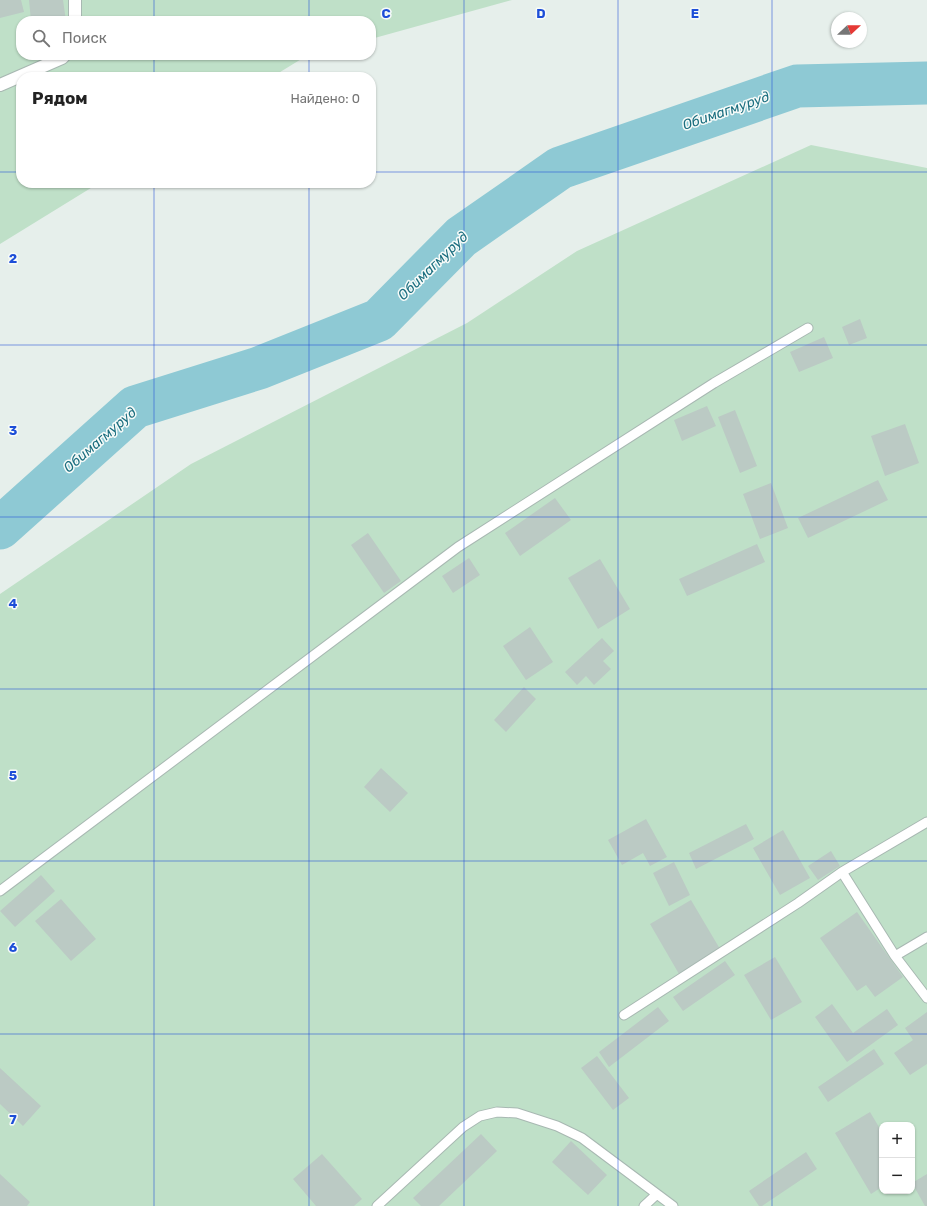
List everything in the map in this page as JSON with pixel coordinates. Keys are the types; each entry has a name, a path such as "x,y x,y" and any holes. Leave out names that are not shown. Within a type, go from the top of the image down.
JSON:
{"street":[{"path":"75,0 75,16"},
{"path":"30,72 57,60"},
{"path":"0,85 16,78"}],"lane":[{"path":"0,891 458,547 714,383 808,328"},
{"path":"624,1015 798,903 842,872 927,822"},
{"path":"842,872 895,956 927,998"},
{"path":"895,956 927,936"},
{"path":"377,1206 463,1127 480,1116 497,1112 517,1113 557,1126 582,1138 673,1206"},
{"path":"644,1206 657,1194"}],"green space":[{"path":"0,0 512,0 376,38 376,16 16,16 16,60 300,60 280,72 16,72 16,188 91,188 0,244"},
{"path":"811,145 927,168 927,1206 0,1206 0,594 191,464 467,323 577,251"}],"building":[{"path":"0,0 21,0 24,12 0,18"},
{"path":"29,0 63,0 65,16 31,16"},
{"path":"860,319 867,338 849,345 842,327"},
{"path":"824,337 833,358 799,372 790,352"},
{"path":"707,406 716,426 682,441 674,420"},
{"path":"735,410 757,466 740,473 718,417"},
{"path":"905,424 919,463 885,476 871,436"},
{"path":"878,480 888,500 808,538 798,518"},
{"path":"771,483 788,528 760,539 743,494"},
{"path":"555,498 571,520 520,556 505,533"},
{"path":"368,533 401,581 384,593 351,545"},
{"path":"757,544 765,562 687,596 679,579"},
{"path":"469,558 480,575 453,593 442,576"},
{"path":"600,559 630,609 598,629 568,578"},
{"path":"530,627 553,662 526,680 503,646"},
{"path":"602,638 614,651 603,661 611,669 594,685 586,676 577,685 565,672"},
{"path":"524,687 536,699 506,732 494,720"},
{"path":"381,768 408,793 390,812 364,787"},
{"path":"646,819 667,857 650,866 643,853 622,865 608,840"},
{"path":"746,824 754,839 696,869 689,853"},
{"path":"783,830 810,878 780,895 753,848"},
{"path":"831,851 840,866 818,880 808,866"},
{"path":"674,862 690,895 669,906 653,873"},
{"path":"41,875 55,891 15,927 0,911"},
{"path":"61,899 96,939 71,961 35,921"},
{"path":"691,900 720,949 679,974 650,924"},
{"path":"857,912 903,977 875,997 866,985 857,991 820,938"},
{"path":"775,957 802,1002 771,1020 744,975"},
{"path":"725,961 735,975 683,1011 673,997"},
{"path":"832,1004 853,1033 887,1009 898,1025 847,1062 815,1017"},
{"path":"658,1007 669,1021 609,1067 599,1052"},
{"path":"927,1012 927,1064 910,1075 894,1053 913,1040 905,1028"},
{"path":"874,1049 884,1064 828,1102 818,1087"},
{"path":"597,1056 629,1098 613,1110 581,1068"},
{"path":"0,1068 41,1106 23,1126 0,1104"},
{"path":"870,1112 879,1127 879,1189 871,1194 835,1133"},
{"path":"481,1134 497,1151 439,1206 421,1206 413,1198"},
{"path":"571,1141 607,1175 588,1195 552,1162"},
{"path":"806,1152 817,1169 762,1206 759,1206 749,1191"},
{"path":"322,1154 362,1199 354,1206 316,1206 293,1179"},
{"path":"0,1174 30,1202 27,1206 0,1206"},
{"path":"927,1174 927,1206 925,1206 915,1188 915,1181"}],"waterway":[{"name":"Обимагмуруд","path":"0,528 135,407 259,368 379,320 461,237 560,168 797,86 927,83"}]}
